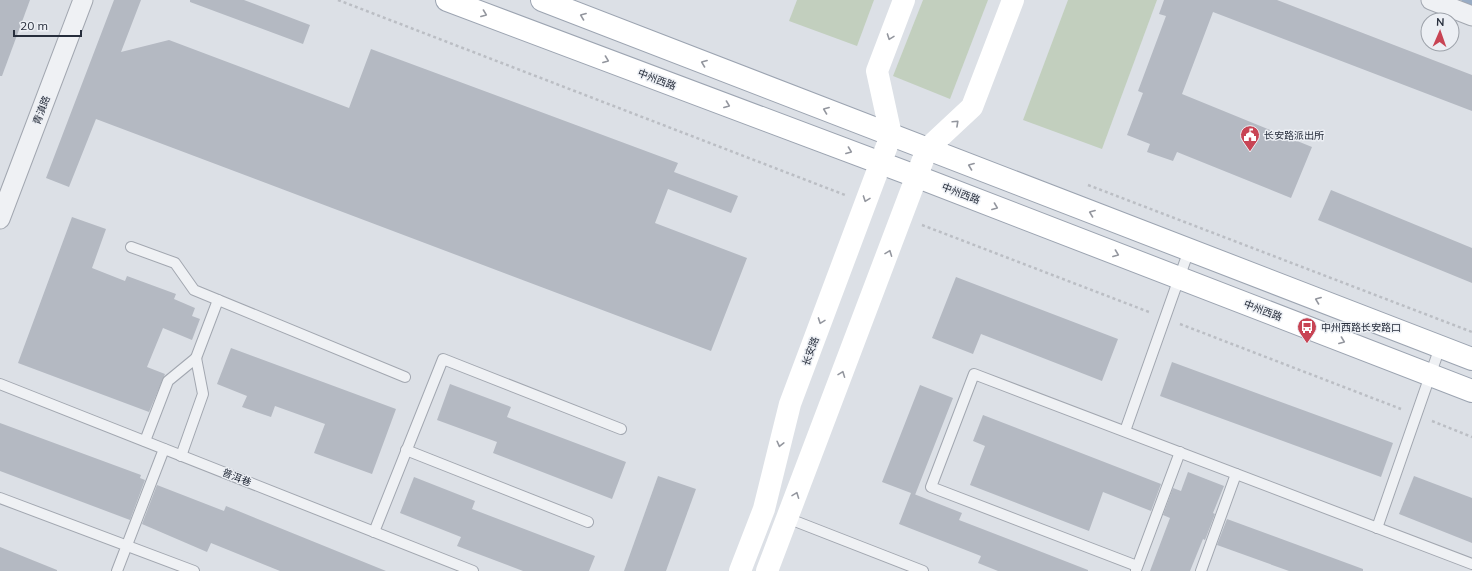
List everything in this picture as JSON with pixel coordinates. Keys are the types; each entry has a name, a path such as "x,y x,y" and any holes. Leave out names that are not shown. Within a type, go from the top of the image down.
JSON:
{"main road":[{"name":"中州西路","path":"448,0 918,177 1472,391"},
{"path":"542,0 564,4 891,135 1472,359"},
{"path":"891,135 877,71 904,0"},
{"path":"766,571 918,177 927,149 972,107 1012,0"},
{"name":"长安路","path":"740,571 764,509 790,404 891,135"}],"street":[{"name":"青滇路","path":"1,215 83,0"},
{"path":"1431,0 1472,16"}],"lane":[{"path":"131,247 175,263 194,290 405,377"},
{"path":"1125,431 1189,250"},
{"path":"145,441 168,381 196,358 218,300"},
{"path":"1377,528 1440,347"},
{"path":"181,456 203,394 196,358"},
{"path":"374,532 443,359 622,429"},
{"path":"1180,452 1136,568 931,487 974,374 1125,431 1180,452 1236,474 1472,564"},
{"name":"普洱巷","path":"0,384 467,570"},
{"path":"117,571 164,449"},
{"path":"406,450 588,522"},
{"path":"1201,571 1236,474"},
{"path":"0,498 194,571"},
{"path":"787,518 902,567 923,571"}],"green space":[{"path":"797,0 874,0 857,46 789,21"},
{"path":"923,0 988,0 950,99 893,76"},
{"path":"1068,0 1157,0 1102,149 1023,120"}],"building":[{"path":"0,0 30,0 2,76 0,76"},
{"path":"114,0 141,0 121,52 169,40 349,108 371,49 678,163 674,172 738,196 731,213 668,189 655,223 747,258 711,351 96,119 69,187 46,178"},
{"path":"190,0 244,0 310,25 303,44 190,2"},
{"path":"1164,0 1277,0 1472,75 1472,111 1213,12 1182,94 1312,147 1291,198 1177,152 1173,161 1147,152 1150,144 1127,135 1143,93 1138,91 1166,16 1159,14"},
{"path":"1331,190 1472,248 1472,283 1318,220"},
{"path":"72,217 106,229 92,268 125,281 127,276 176,294 174,299 195,308 192,316 200,319 192,340 163,328 147,367 165,374 149,412 18,363"},
{"path":"956,277 1118,339 1102,381 981,334 973,354 932,338"},
{"path":"231,348 396,409 372,474 314,453 325,424 275,406 271,417 242,407 247,396 217,384"},
{"path":"1172,362 1393,443 1381,477 1160,396"},
{"path":"450,384 511,407 507,417 626,462 612,499 493,453 497,442 437,420"},
{"path":"920,385 953,398 915,494 962,513 959,520 1088,571 998,571 978,563 981,556 899,524 911,493 882,482"},
{"path":"983,415 1161,484 1151,511 1103,492 1089,531 970,485 985,446 973,441"},
{"path":"0,423 141,475 140,478 145,480 130,520 0,471"},
{"path":"1188,472 1224,486 1213,513 1215,514 1205,540 1203,539 1190,571 1150,571 1170,518 1163,515 1173,488 1181,491"},
{"path":"658,476 696,489 666,571 624,571"},
{"path":"1414,476 1472,498 1472,543 1399,514"},
{"path":"414,477 475,501 472,509 595,556 589,571 523,571 457,546 461,537 400,513"},
{"path":"157,485 224,511 226,506 386,571 280,571 211,543 207,552 142,524"},
{"path":"1227,519 1363,569 1363,571 1289,571 1217,545"},
{"path":"0,547 57,570 57,571 0,571"}],"waterway":[{"path":"1465,0 1472,3"}],"place":[{"name":"长安路派出所","path":"1250,152"},
{"name":"中州西路长安路口","path":"1307,344"}]}
